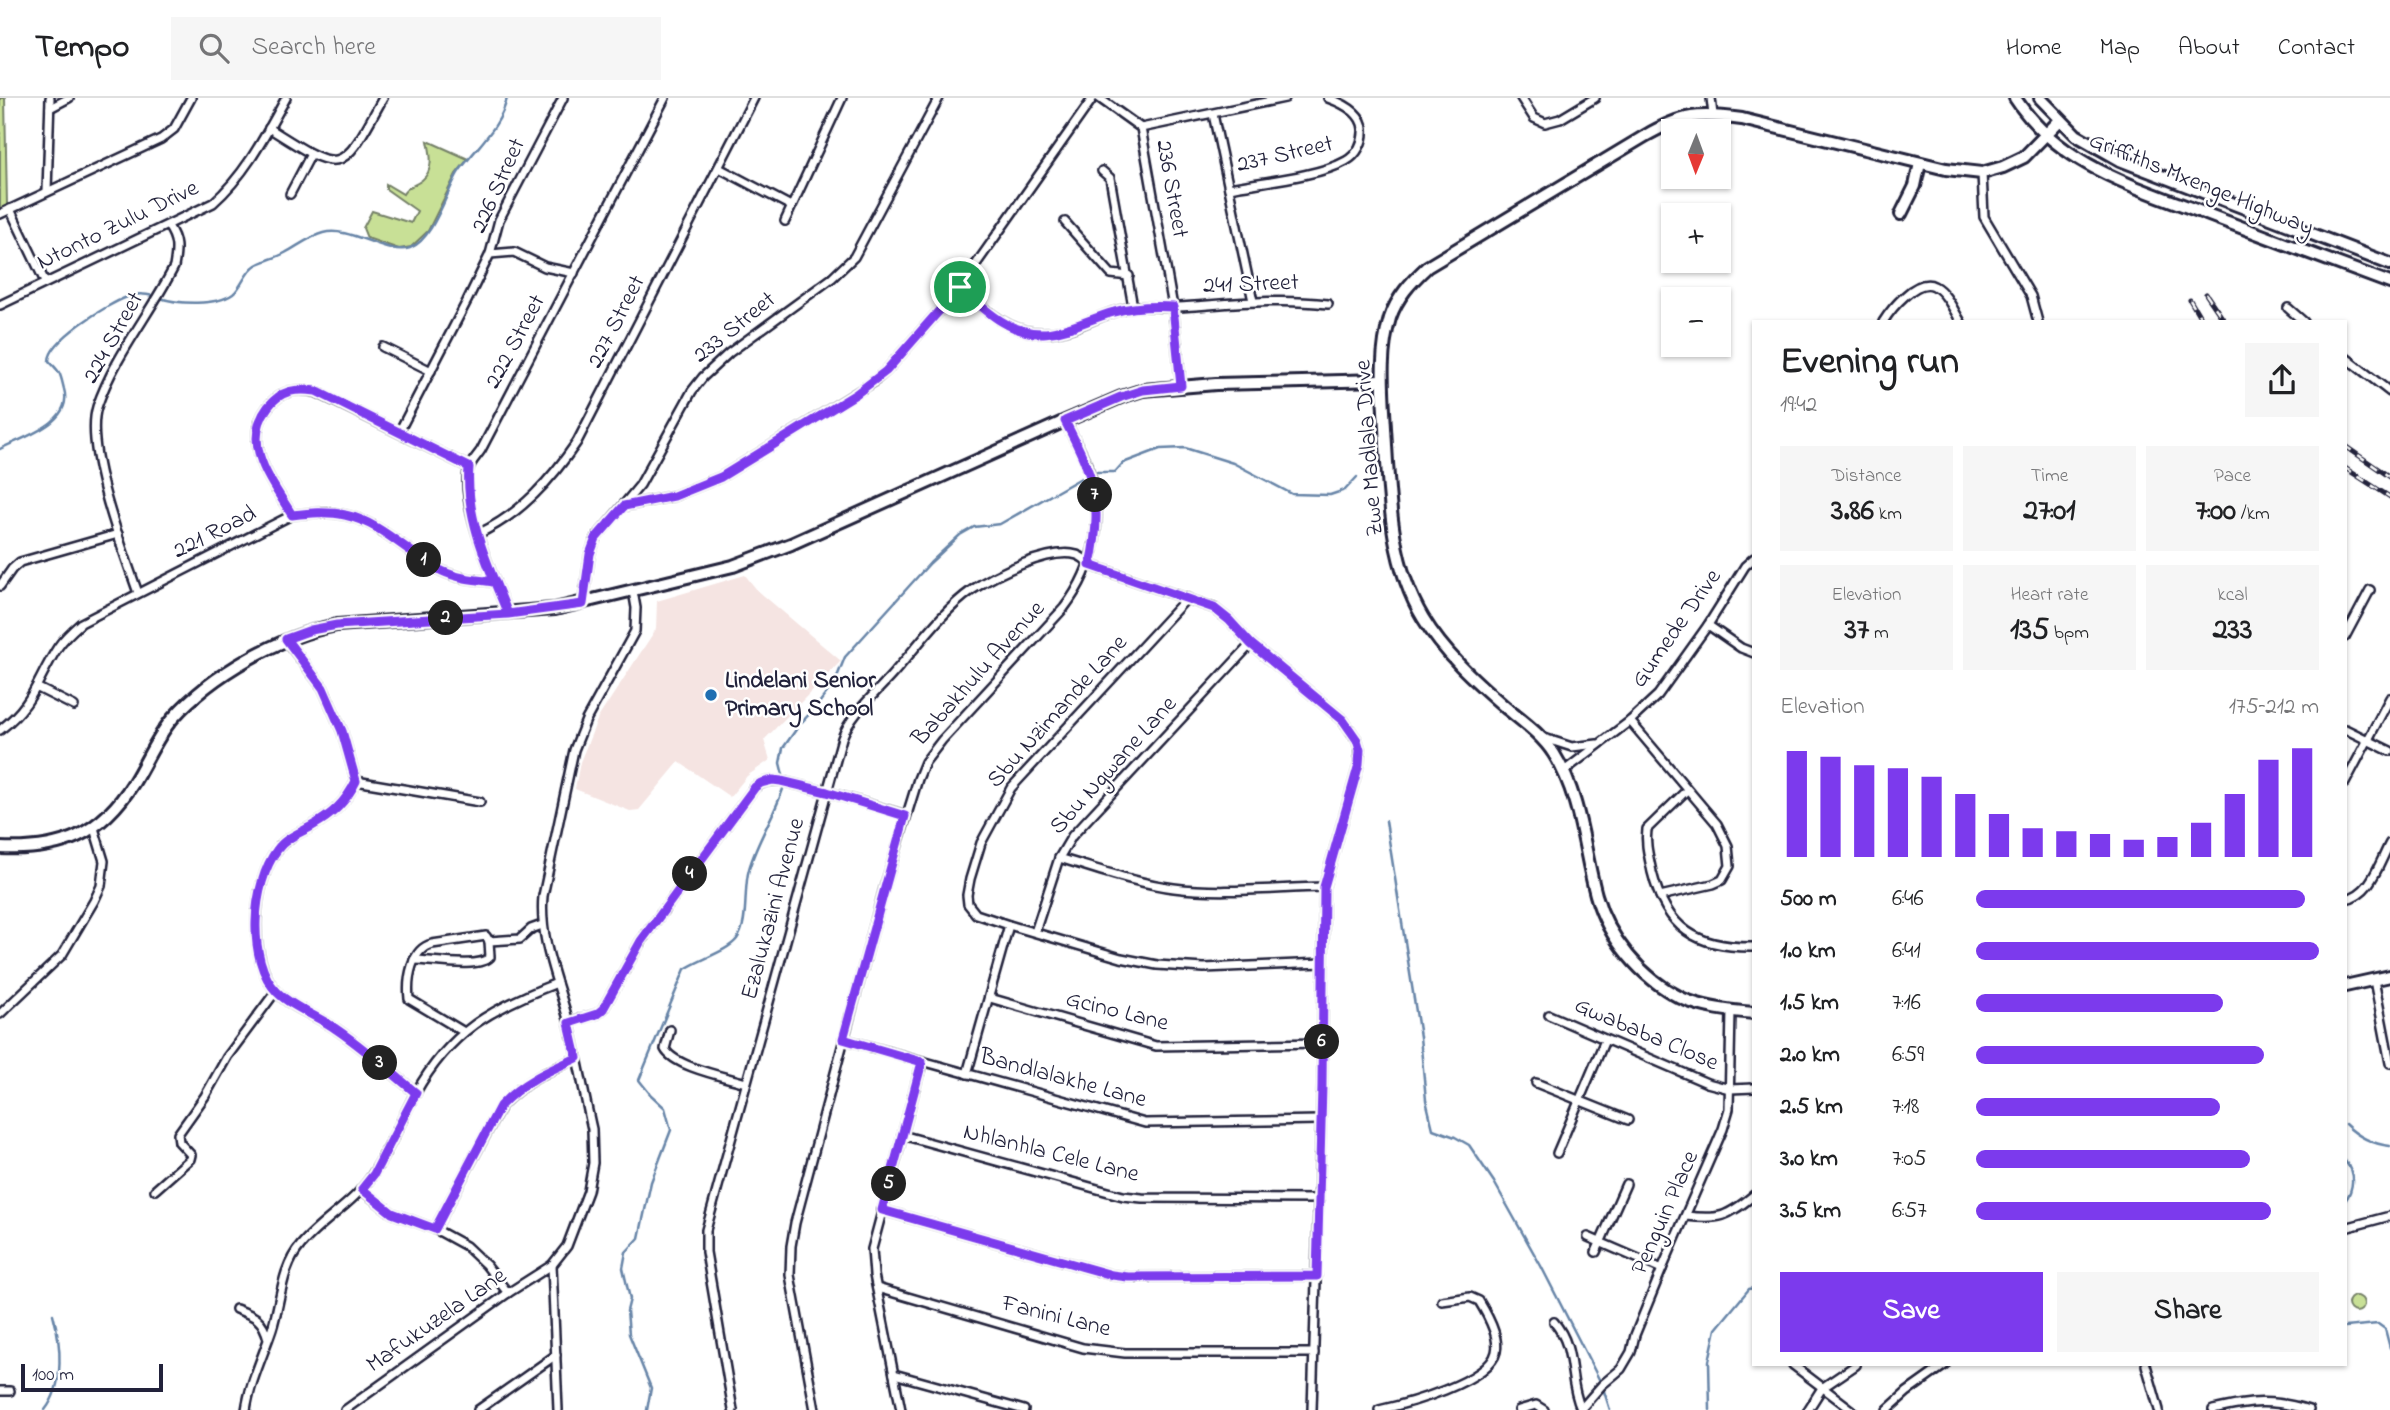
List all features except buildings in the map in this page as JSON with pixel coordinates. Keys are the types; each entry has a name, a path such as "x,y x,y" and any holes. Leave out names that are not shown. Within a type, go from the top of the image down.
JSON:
{"street":[{"path":"47,191 50,98"},
{"path":"50,108 69,98"},
{"path":"0,214 161,139 174,129 191,98"},
{"name":"Ntonto Zulu Drive","path":"0,305 213,203 231,187 286,98"},
{"path":"269,128 311,155 327,161 346,158 355,148 383,98"},
{"name":"226 Street","path":"398,432 490,254 499,220 563,98"},
{"name":"222 Street","path":"469,467 481,450 665,98"},
{"name":"227 Street","path":"478,534 499,524 526,503 562,464 577,442 754,98"},
{"path":"785,221 842,98"},
{"name":"233 Street","path":"583,604 590,554 596,538 640,485 680,412 703,377 729,353 832,278 855,257 939,98"},
{"path":"624,506 674,496 721,477 856,394 886,371 960,287 1093,98"},
{"name":"236 Street","path":"1099,98 1141,128 1173,307 1181,386"},
{"path":"1141,128 1285,98"},
{"name":"237 Street","path":"1229,188 1329,169 1355,154 1361,143 1361,121 1352,111 1328,98"},
{"path":"1521,98 1534,118 1545,123 1560,119 1595,98"},
{"path":"1711,98 1713,115"},
{"name":"Griffiths Mxenge Highway","path":"2015,98 2046,136 2093,168 2390,283"},
{"name":"Griffiths Mxenge Highway","path":"2040,98 2076,135 2120,160 2390,264"},
{"path":"1213,114 1253,301"},
{"name":"Zwe Madlala Drive","path":"1752,1013 1706,1006 1682,998 1635,964 1606,922 1597,896 1577,807 1564,771 1540,737 1462,670 1422,616 1404,573 1393,532 1382,380 1385,337 1391,314 1399,297 1427,267 1669,122 1689,116 1713,115 1769,124 1957,172 1982,173 2024,158 2060,120"},
{"path":"290,194 311,155"},
{"path":"1901,214 1912,194 1920,163"},
{"path":"719,168 790,206"},
{"path":"1102,171 1110,178 1133,307"},
{"path":"1982,173 1983,217 2031,296 2037,320"},
{"path":"10,209 45,282"},
{"path":"1065,222 1111,274 1129,276"},
{"name":"224 Street","path":"138,593 97,462 94,425 106,387 174,267 176,236 168,226"},
{"name":"226 Street","path":"490,254 514,252 545,267 574,273"},
{"path":"1885,320 1906,295 1927,284 1941,291 1960,320"},
{"name":"241 Street","path":"960,287 1001,321 1027,331 1049,333 1063,331 1133,307 1253,301 1328,304"},
{"path":"2288,308 2302,320"},
{"path":"383,347 431,371"},
{"path":"2347,359 2390,392"},
{"path":"0,848 24,849 63,844 94,828 132,785 174,717 229,672 286,639 311,630 337,625 508,614 583,604 754,559 1065,421 1143,390 1181,386 1382,380"},
{"path":"292,515 264,467 257,447 256,431 260,417 272,401 299,388 316,391 469,467 469,499 478,534 508,614"},
{"name":"Babakhulu Avenue","path":"815,1410 790,1275 791,1246 843,1039 905,816 918,779 933,751 1064,608 1077,591 1090,565 1097,534 1097,505 1086,463 1065,421"},
{"name":"221 Road","path":"0,730 22,710 37,688 58,647 81,623 292,515 320,512 354,517 383,532 441,570 472,580 495,582"},
{"path":"0,586 20,562 118,534"},
{"name":"Ezalukazini Avenue","path":"733,1410 705,1241 846,728 957,603 972,591 1005,572 1041,559 1073,554 1090,565 1187,598 1222,614 1251,644 1343,720 1357,740 1359,764 1324,887 1312,1410"},
{"name":"Gumede Drive","path":"1564,771 1630,722 1658,695 1708,625 1745,565 1752,560"},
{"path":"2347,633 2370,590"},
{"path":"558,1410 552,1265 567,1246 588,1191 593,1147 592,1129 569,1023 542,925 542,907 572,759 586,720 635,631 636,608 633,591"},
{"name":"Sbu Nzimande Lane","path":"1009,925 976,914 968,905 970,879 981,843 1011,788 1187,598"},
{"path":"1708,625 1741,648 1752,652"},
{"path":"286,639 323,688 342,731 356,781 350,794 338,807 284,842 276,851 264,876 257,906 257,943 262,965 276,991 334,1027 416,1093"},
{"name":"Sbu Ngwane Lane","path":"1035,932 1059,858 1072,836 1251,644"},
{"path":"37,688 74,706"},
{"path":"2347,779 2390,698"},
{"path":"1630,722 1723,834 1728,846 1730,866 1722,880 1660,896"},
{"path":"2347,730 2390,751"},
{"path":"1540,737 1572,747 1601,743"},
{"path":"569,1023 597,1014 603,1009 641,941 755,787 773,780 827,792 905,816"},
{"path":"356,781 480,802"},
{"path":"1687,790 1647,829 1646,844 1660,896 1668,913 1677,923 1701,940 1730,947 1752,947"},
{"path":"0,1014 62,955 94,901 101,886 104,861 94,828"},
{"path":"2347,899 2353,898 2368,886 2390,843"},
{"path":"1059,858 1150,884 1193,890 1324,887"},
{"path":"489,942 520,939 531,929 542,925"},
{"path":"967,1074 1009,925 1121,958 1179,968 1323,963"},
{"path":"414,960 473,964 485,962 490,957 486,936 423,947 414,960 409,985 410,999 464,1032"},
{"path":"2347,986 2390,976"},
{"path":"2374,980 2390,1063"},
{"path":"246,1410 286,1272 294,1255 307,1238 362,1189 374,1174 416,1093 440,1058 464,1032 505,1004 557,983"},
{"path":"155,1189 190,1159 191,1155 179,1142 178,1134 205,1096 240,1037 276,991"},
{"name":"Gcino Lane","path":"990,998 1156,1046 1322,1043"},
{"name":"Penguin Place","path":"1580,1410 1626,1360 1727,1118 1731,1011"},
{"name":"Gwababa Close","path":"1549,1015 1695,1079 1730,1089 1752,1088"},
{"path":"670,1030 665,1049 670,1057 747,1083"},
{"name":"Bandlalakhe Lane","path":"843,1039 1145,1123 1320,1120"},
{"path":"1557,1153 1605,1040"},
{"path":"435,1229 500,1106 529,1081 577,1058"},
{"path":"901,1410 872,1249 922,1062"},
{"path":"1536,1083 1628,1120"},
{"name":"Nhlanhla Cele Lane","path":"902,1135 1123,1196 1318,1199"},
{"path":"1596,1252 1626,1184"},
{"path":"362,1189 392,1213 435,1229 466,1246 486,1265 508,1293"},
{"path":"1686,1216 1709,1219 1725,1216 1752,1196"},
{"path":"882,1210 1112,1275 1317,1276"},
{"path":"2347,1227 2390,1216"},
{"path":"1587,1237 1662,1269"},
{"name":"Mafukuzela Lane","path":"345,1410 508,1293 552,1265"},
{"name":"Fanini Lane","path":"877,1288 1083,1348 1102,1351 1314,1353"},
{"path":"1378,1410 1426,1398 1462,1383 1490,1363 1495,1356 1497,1343 1479,1301 1470,1297 1442,1301"},
{"path":"236,1309 259,1318 268,1339"},
{"path":"1554,1322 1569,1345 1571,1378 1580,1410"},
{"path":"478,1410 556,1355"},
{"path":"1794,1366 1852,1410"},
{"path":"1808,1410 1822,1388 1855,1366"},
{"path":"1887,1410 1944,1366"},
{"path":"2146,1366 2159,1410"},
{"path":"894,1374 1024,1410"},
{"path":"0,1391 10,1391"},
{"path":"2213,1410 2246,1402 2267,1401 2309,1410"},
{"path":"1519,1410 1535,1405 1544,1410"}],"shaded area":[{"name":"Lindelani Senior Primary School","path":"745,575 757,590 841,661 764,740 770,760 747,776 730,797 679,762 639,810 630,811 575,789 580,762 598,718 656,629 657,601"}],"green space":[{"path":"0,98 5,98 7,205 0,209"},
{"path":"428,141 468,159 456,174 428,231 411,247 399,249 367,238 363,228 372,211 411,223 417,211 386,189 386,184 403,194 426,176 431,157"},
{"path":"2356,1296 2362,1298 2362,1310 2356,1312 2350,1310 2348,1304 2350,1298"}],"waterway":[{"path":"160,298 197,303 226,298 236,291 256,265 282,255 323,233 344,233 390,248 410,248 426,236 458,173 499,119 507,98"},
{"path":"0,449 33,434 54,420 61,411 65,401 63,384 58,371 49,361 59,343 69,333 118,301 137,294 154,296"},
{"path":"1097,472 1115,472 1123,463 1160,449 1185,448 1233,463 1292,494 1330,495 1345,490 1357,477"},
{"path":"783,775 780,763 783,748 835,682 845,657 930,563 960,535 974,527 1000,524 1081,478"},
{"path":"647,1410 651,1388 629,1334 627,1311 630,1299 623,1268 626,1252 639,1238 651,1182 671,1130 665,1108 639,1080 685,969 727,947 741,932 749,869 783,789"},
{"path":"1386,821 1420,1037 1426,1100 1433,1129 1469,1145 1494,1182 1602,1385 1610,1410"},
{"path":"2347,1126 2366,1139 2390,1146"},
{"path":"2347,1165 2352,1181 2347,1197"},
{"path":"1710,1410 1709,1361 1716,1329 1752,1288"},
{"path":"45,1410 56,1389 60,1364 53,1314"},
{"path":"2347,1327 2378,1324 2385,1329 2390,1348"}],"railway":[{"path":"2206,294 2224,320"},
{"path":"2190,300 2202,320"},
{"path":"2347,447 2390,477"},
{"path":"2347,469 2390,497"}],"place":[{"name":"Lindelani Senior Primary School","path":"711,695"}],"route":[{"path":"960,287 886,371 856,394 721,477 674,496 624,506 596,538 590,554 583,604 508,614 495,582 472,580 441,570 363,520 344,514 320,512 292,515 264,467 257,447 256,431 260,417 272,401 284,393 299,388 316,391 469,467 472,517 508,614 337,625 286,639 323,688 342,731 356,781 345,801 323,819 284,842 276,851 264,876 257,906 258,953 276,991 355,1042 416,1093 374,1174 362,1189 392,1213 435,1229 500,1106 529,1081 577,1058 569,1023 597,1014 603,1009 641,941 721,832 755,787 773,780 827,792 905,816 843,1039 922,1062 882,1210 1112,1275 1143,1278 1317,1276 1324,887 1359,764 1360,750 1357,740 1343,720 1251,644 1214,608 1090,565 1097,534 1097,505 1086,463 1065,421 1143,390 1181,386 1173,307 1133,307 1063,331 1027,331 1001,321 960,287"}]}
